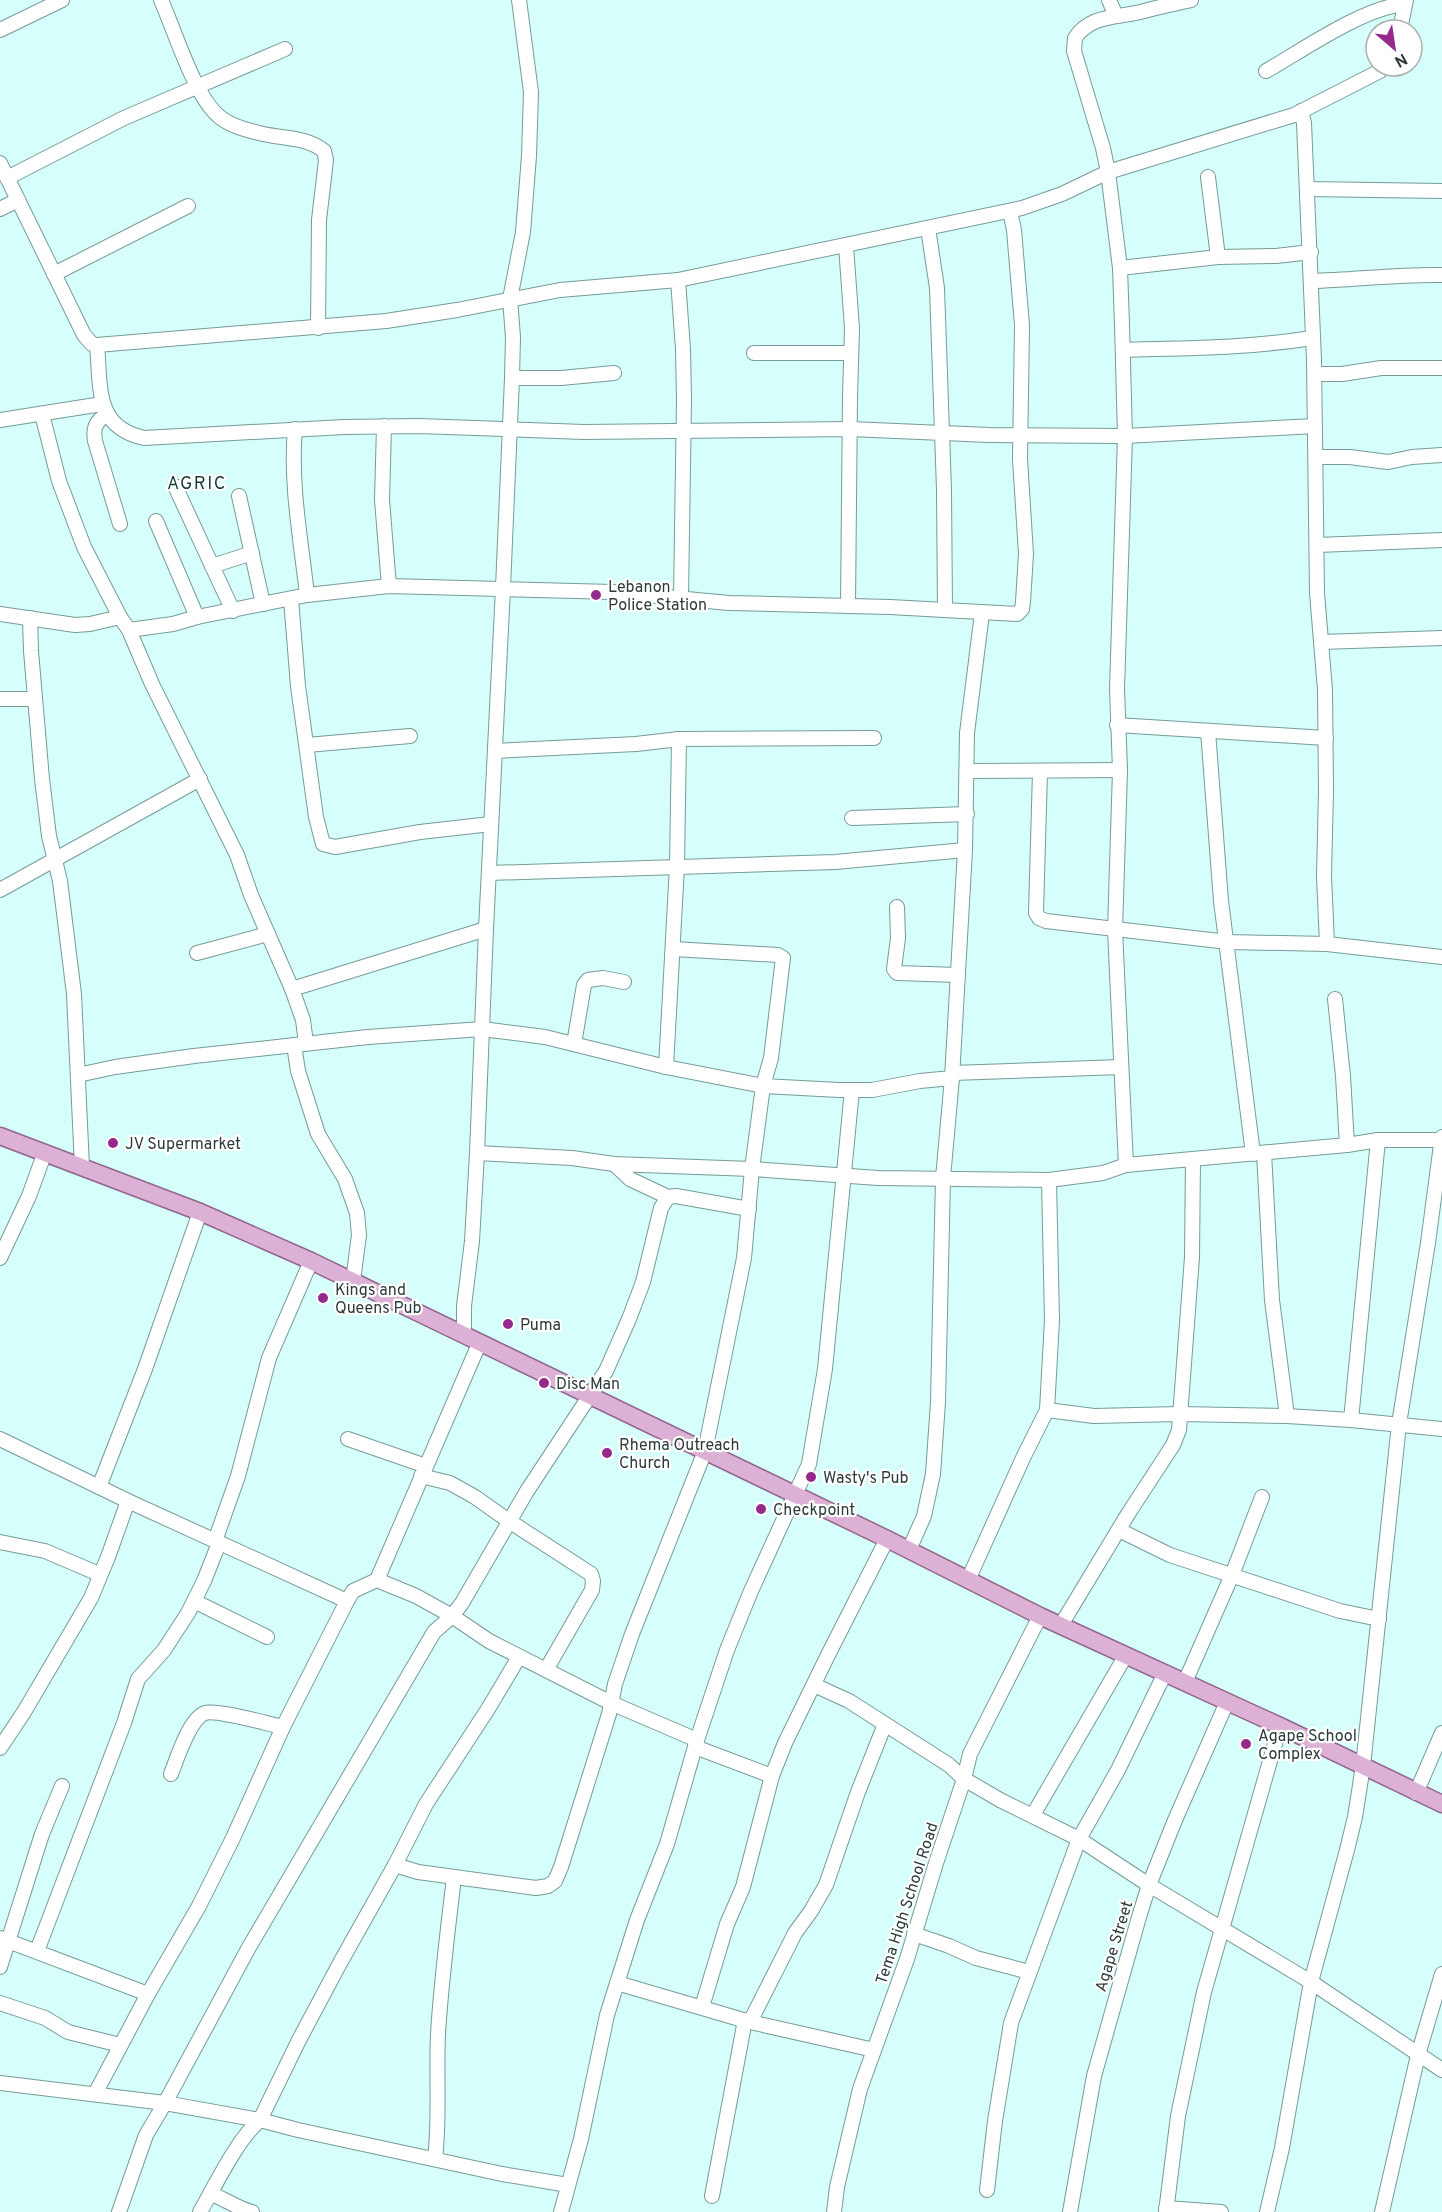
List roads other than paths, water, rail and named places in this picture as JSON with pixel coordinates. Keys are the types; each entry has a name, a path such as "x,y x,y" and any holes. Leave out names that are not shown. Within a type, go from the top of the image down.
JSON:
{"main road":[{"path":"0,1136 200,1212 311,1261 887,1539 1040,1616 1280,1726 1442,1804"}],"street":[{"path":"0,30 62,0"},
{"path":"161,0 198,85 208,104 220,118 235,126 262,134 316,144 324,151 326,160 320,220 318,328"},
{"path":"464,1335 464,1306 472,1241 477,1153 503,588 513,337 510,299 522,232 530,121 531,92 519,0"},
{"path":"1109,0 1116,16"},
{"path":"1126,1166 1115,930 1120,770 1117,725 1125,436 1120,268 1103,148 1074,51 1075,38 1087,25 1099,19 1191,0"},
{"path":"1266,71 1364,16 1405,2 1402,18"},
{"path":"7,178 106,127 285,49"},
{"path":"0,163 84,335 92,344 97,345 386,321 560,290 678,280 846,246 1036,204 1108,172 1301,111 1366,78"},
{"path":"1301,111 1304,123 1311,252 1312,338 1315,374 1317,593 1322,642 1326,738 1324,876 1327,944"},
{"path":"1208,177 1218,257"},
{"path":"1307,189 1442,191"},
{"path":"0,209 18,200"},
{"path":"54,274 188,206"},
{"path":"129,630 174,624 197,617 308,595 389,586 613,592 729,603 1017,614 1022,609 1026,554 1020,459 1022,325 1014,230 1010,211"},
{"path":"928,228 937,288 945,610"},
{"path":"846,246 852,328 848,606"},
{"path":"1120,268 1218,257 1276,256 1311,252"},
{"path":"1312,281 1378,276 1442,275"},
{"path":"678,280 683,349 681,598"},
{"path":"1123,350 1285,343 1312,338"},
{"path":"97,345 104,409 118,428 130,435 144,438 384,426 584,432 850,429 1125,436 1315,426"},
{"path":"754,353 851,353"},
{"path":"1315,374 1342,374 1381,368 1442,369"},
{"path":"512,378 561,378 614,374"},
{"path":"0,420 104,409"},
{"path":"104,409 93,430 120,524"},
{"path":"42,414 68,509 84,547 129,630 140,658 237,855 251,896 292,989 303,1020 298,1071 318,1134 345,1179 357,1213 359,1235 353,1281"},
{"path":"384,426 382,500 389,586"},
{"path":"295,429 293,452 296,492 308,595"},
{"path":"1317,458 1350,457 1388,462 1412,457 1442,455"},
{"path":"175,486 233,611"},
{"path":"239,496 263,604"},
{"path":"156,521 197,617"},
{"path":"1318,545 1442,540"},
{"path":"212,566 252,553"},
{"path":"291,599 298,686 316,817 323,844 328,846 370,842 420,832 492,824"},
{"path":"909,1550 924,1516 933,1474 938,1402 943,1178 952,1076 967,814 967,733 982,613"},
{"path":"0,614 75,625 120,617"},
{"path":"30,618 34,699 42,779 49,836 56,859 74,994 82,1167"},
{"path":"1322,642 1442,638"},
{"path":"0,699 34,699"},
{"path":"1117,725 1326,738"},
{"path":"1208,731 1221,901 1259,1153 1272,1300 1287,1416"},
{"path":"307,745 410,736"},
{"path":"495,751 636,744 679,739 874,738"},
{"path":"666,1068 677,866 679,739"},
{"path":"967,771 1120,770"},
{"path":"1040,771 1036,913 1046,921 1228,942 1327,944 1442,957"},
{"path":"0,890 200,779"},
{"path":"852,818 967,814"},
{"path":"489,873 835,862 965,850"},
{"path":"897,907 898,938 894,969 897,973 958,975"},
{"path":"292,989 486,929"},
{"path":"196,953 268,934"},
{"path":"395,1865 418,1872 536,1888 548,1886 555,1881 569,1843 632,1634 705,1451 744,1258 752,1169 763,1086 771,1058 783,958 778,955 673,949"},
{"path":"574,1044 584,985 588,980 603,978 624,982"},
{"path":"1335,999 1347,1145"},
{"path":"78,1075 115,1067 194,1056 300,1044 482,1029 505,1030 574,1044 666,1068 763,1086 872,1090 952,1076 1121,1067"},
{"path":"561,2212 581,2139 607,2015 637,1920 667,1844 696,1743 731,1640 809,1464 825,1369 852,1090"},
{"path":"477,1153 572,1158 614,1164 752,1169 879,1178 1048,1180 1103,1173 1126,1166 1378,1140 1442,1139 1435,1244 1399,1424 1363,1766 1355,1817 1311,1982 1282,2148 1267,2212"},
{"path":"1351,1420 1378,1140"},
{"path":"0,1258 45,1152"},
{"path":"1061,1625 1173,1444 1179,1430 1192,1257 1193,1160"},
{"path":"614,1164 630,1179 668,1197 676,1196 749,1209"},
{"path":"968,1581 1047,1410 1052,1320 1048,1180"},
{"path":"119,2212 142,2143 243,1958 361,1754 434,1632 452,1616 462,1603 509,1521 606,1371 643,1282 662,1208 668,1197"},
{"path":"99,1487 145,1369 200,1212"},
{"path":"37,1951 124,1723 138,1679 164,1650 194,1602 217,1542 238,1476 269,1358 311,1261"},
{"path":"95,2094 148,1994 199,1906 233,1838 283,1727 347,1601 353,1591 378,1580 479,1344"},
{"path":"1047,1410 1094,1416 1179,1414 1287,1416 1442,1429"},
{"path":"0,1439 128,1502 347,1601"},
{"path":"348,1439 424,1471 475,1497 591,1574 592,1590 546,1670"},
{"path":"1185,1682 1232,1575 1262,1497"},
{"path":"0,1748 91,1598 128,1502"},
{"path":"1119,1530 1170,1555 1340,1611 1379,1619"},
{"path":"702,2007 727,1924 743,1887 772,1776 785,1743 887,1539"},
{"path":"0,1542 45,1551 99,1574"},
{"path":"378,1580 416,1596 452,1616 489,1641 611,1703 772,1776"},
{"path":"194,1602 267,1638"},
{"name":"Tema High School Road","path":"834,2212 837,2187 860,2089 914,1934 970,1754 1040,1616"},
{"path":"1032,1815 1126,1655"},
{"path":"200,2212 241,2141 252,2126 260,2120 340,1963 426,1804 519,1657"},
{"path":"987,2190 994,2121 1011,2023 1080,1839 1118,1770 1165,1673"},
{"path":"814,1685 849,1701 949,1765 964,1779 1000,1800 1080,1839 1149,1885 1311,1982 1442,2070"},
{"name":"Agape Street","path":"1070,2212 1094,2076 1114,1999 1149,1885 1200,1760 1227,1702"},
{"path":"171,1774 190,1729 197,1718 204,1713 225,1714 283,1727"},
{"path":"712,2196 748,2021 795,1933 826,1885 858,1792 885,1724"},
{"path":"1221,2212 1166,2210 1178,2116 1204,1992 1280,1726"},
{"path":"1416,1793 1442,1733"},
{"path":"0,1967 4,1939 62,1786"},
{"path":"435,2159 438,2134 436,2071 438,2032 454,1877"},
{"path":"914,1934 976,1958 1029,1972"},
{"path":"4,1939 148,1994"},
{"path":"1382,2212 1418,2055 1442,1974"},
{"path":"617,1983 748,2021 874,2050"},
{"path":"0,2003 45,2018 68,2032 120,2045"},
{"path":"0,2083 165,2103 260,2120 502,2174 568,2185"},
{"path":"211,2194 236,2204 246,2211"}],"place":[{"name":"Lebanon Police Station","path":"596,595"},
{"name":"JV Supermarket","path":"113,1143"},
{"name":"Kings and Queens Pub","path":"323,1298"},
{"name":"Puma","path":"508,1324"},
{"name":"Disc Man","path":"544,1383"},
{"name":"Rhema Outreach Church","path":"607,1453"},
{"name":"Wasty's Pub","path":"811,1477"},
{"name":"Checkpoint","path":"761,1509"},
{"name":"Agape School Complex","path":"1246,1744"}],"district":[{"name":"AGRIC","path":"197,483"}]}
